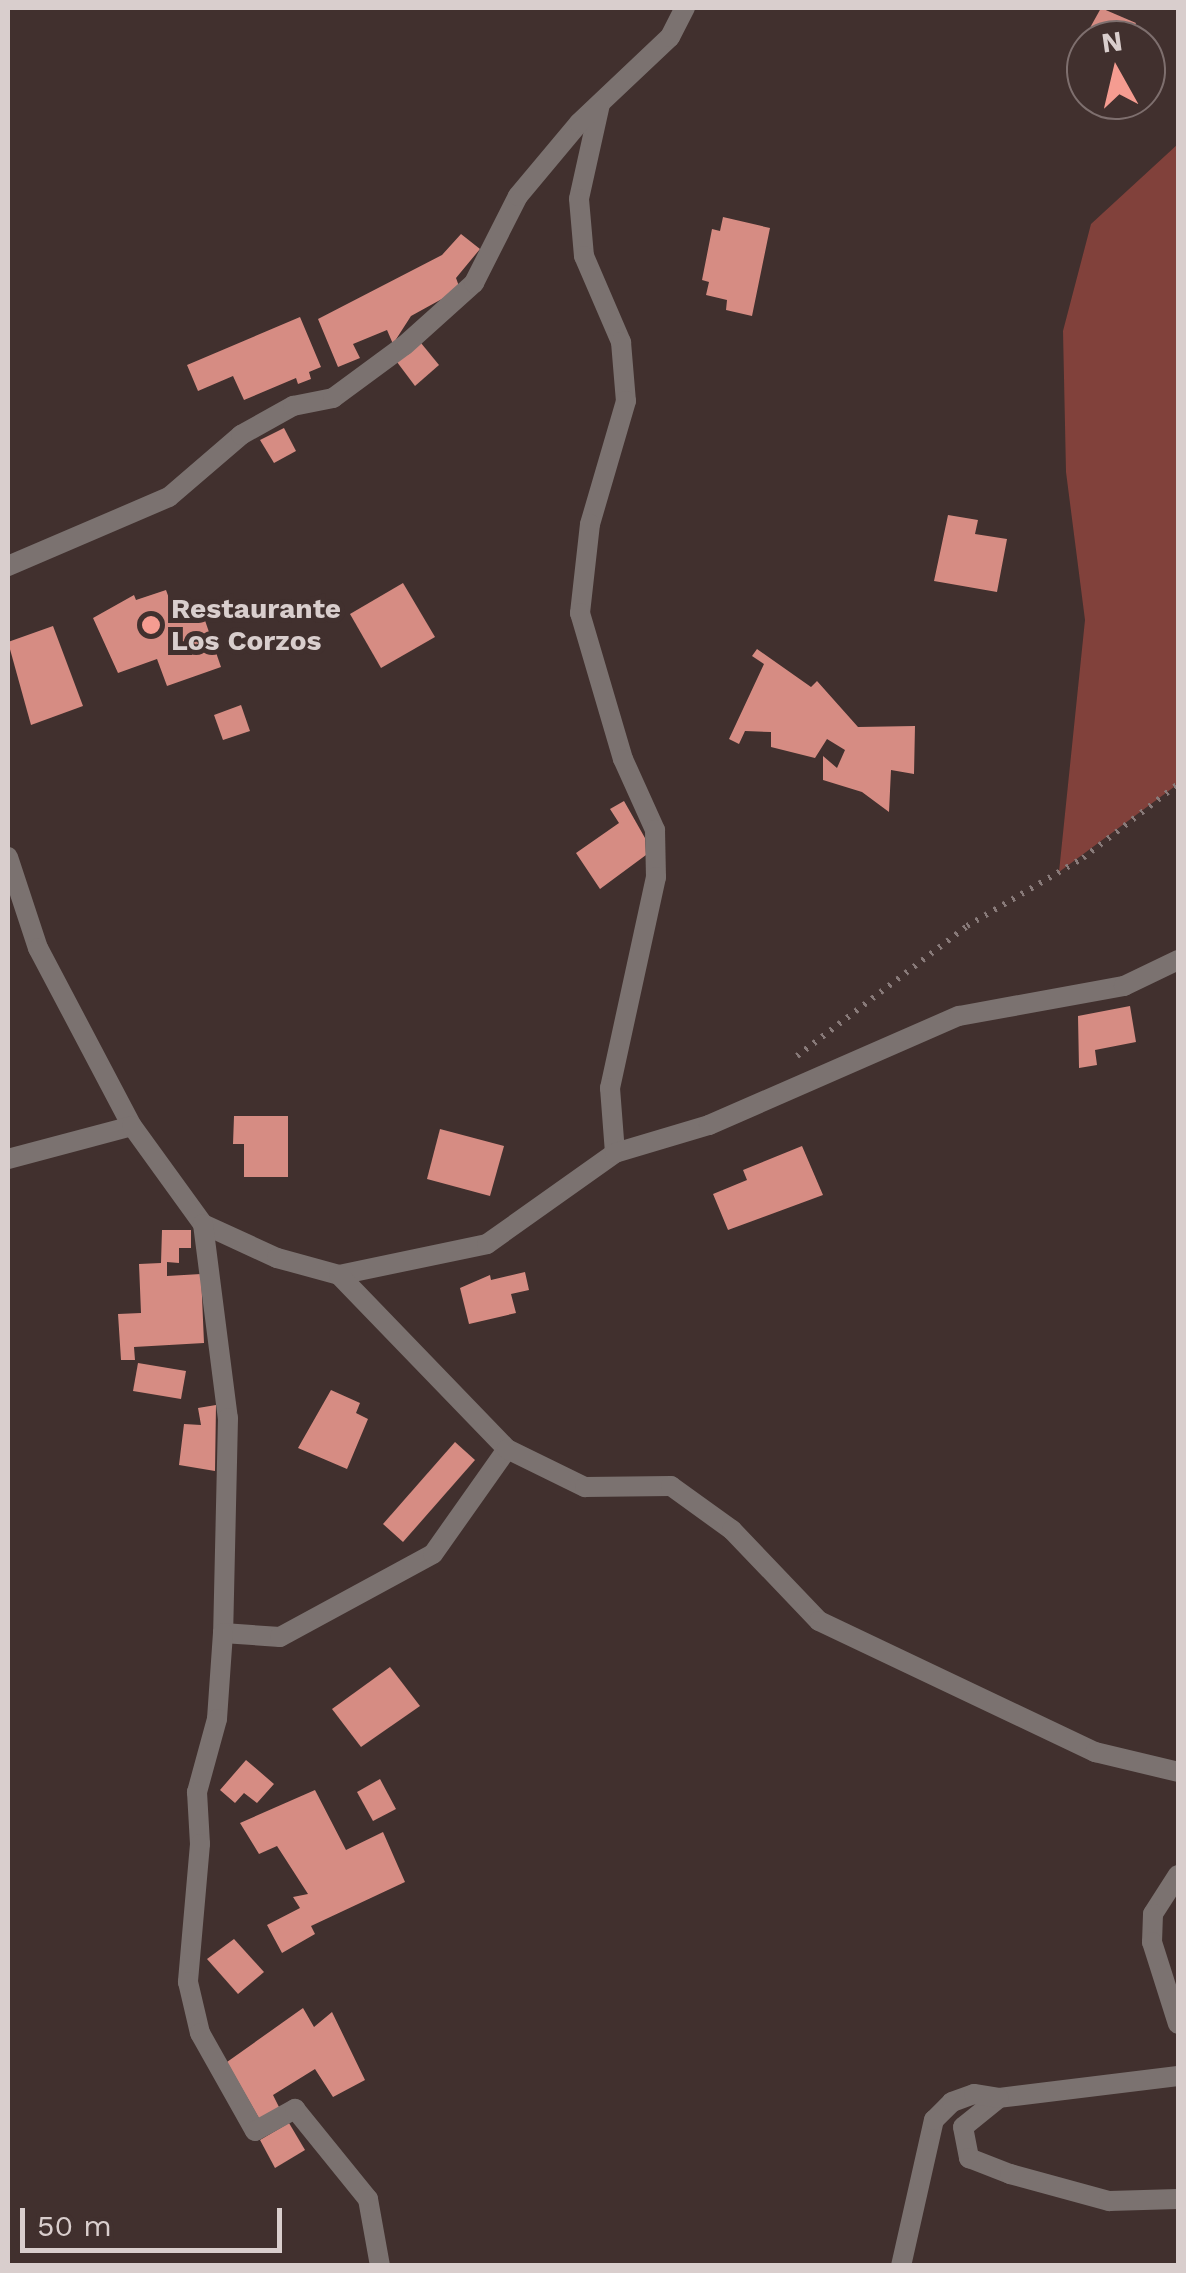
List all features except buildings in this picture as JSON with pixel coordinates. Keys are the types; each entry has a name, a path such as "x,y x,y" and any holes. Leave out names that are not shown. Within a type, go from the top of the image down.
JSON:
{"street":[{"path":"8,566 168,497 241,435 293,406 333,398 405,345 474,283 518,196 600,104 670,37 685,8"},
{"path":"600,104 581,218 584,256 621,342 626,401 590,524 580,613 623,759 654,830 656,876 610,1088 615,1153"},
{"path":"8,856 38,948 132,1126 203,1224 228,1418 223,1632 216,1719 197,1792 200,1844 188,1982 200,2033 255,2131 295,2109 368,2199 380,2266"},
{"path":"203,1224 277,1258 339,1274 487,1244 615,1153 709,1124 959,1016 1124,986 1178,960"},
{"path":"8,1158 132,1126"},
{"path":"339,1274 507,1450 585,1486 671,1486 732,1530 819,1621 1095,1752 1178,1772"},
{"path":"223,1632 280,1637 433,1554 507,1450"},
{"path":"1178,1875 1153,1914 1152,1942 1178,2024"},
{"path":"902,2266 934,2120 952,2102 974,2094 1000,2098 1178,2076"},
{"path":"1000,2098 963,2127 968,2158 1110,2201 1178,2199"}],"path":[{"path":"783,1066 967,926 1084,858 1178,784"}],"shaded area":[{"path":"1178,144 1178,784 1059,872 1085,620 1066,472 1063,331 1091,224"}],"place":[{"name":"Restaurante Los Corzos","path":"151,625"}]}
